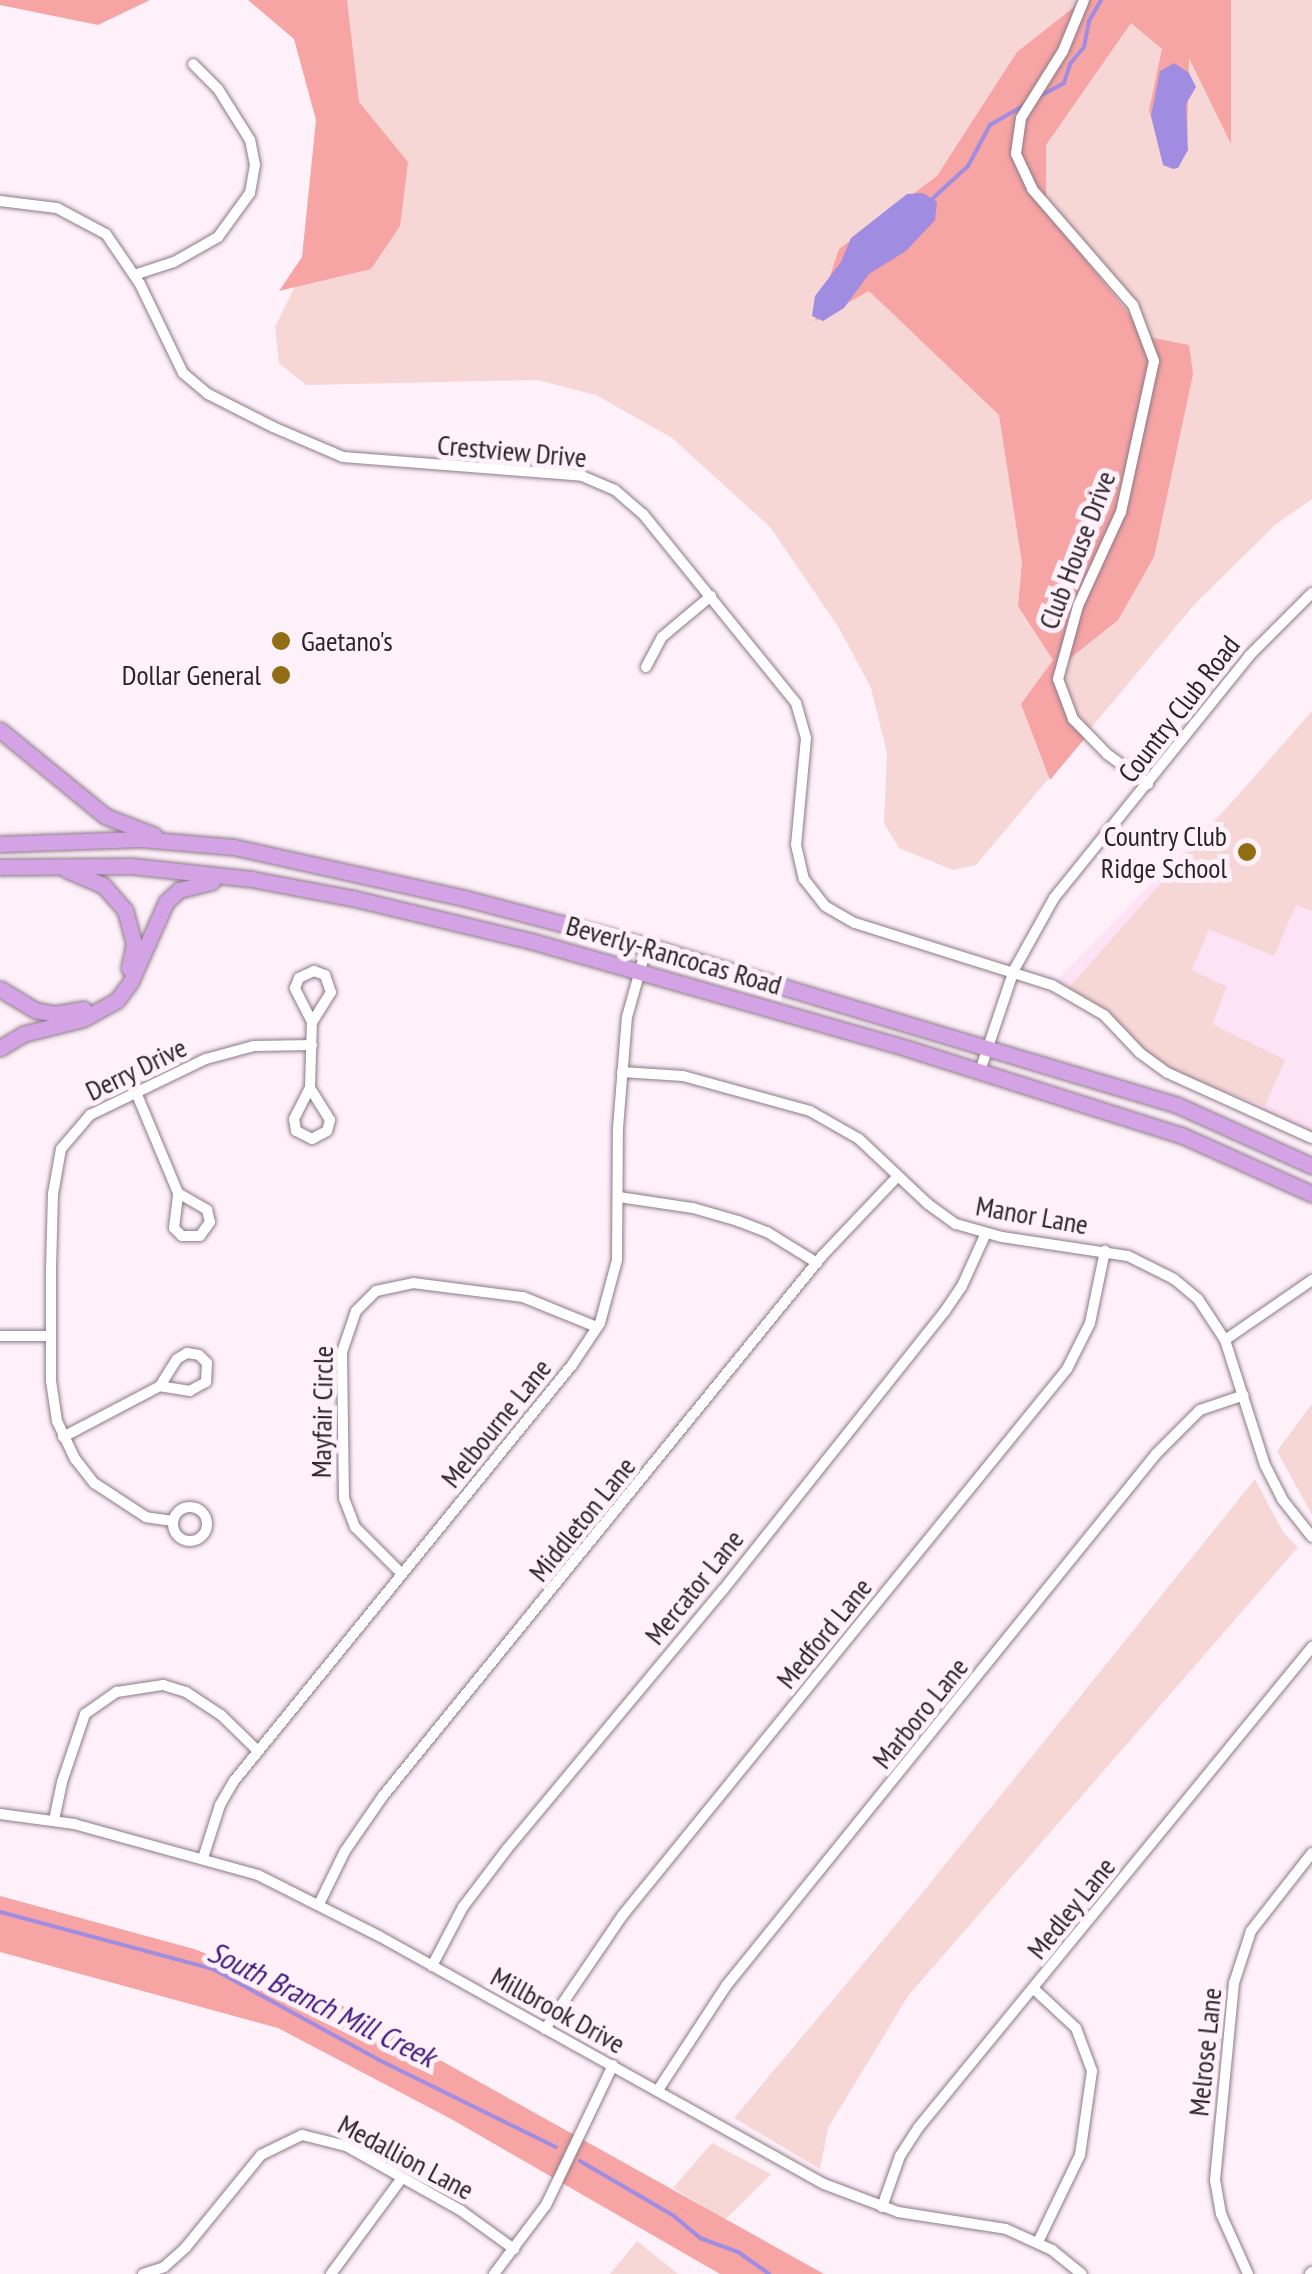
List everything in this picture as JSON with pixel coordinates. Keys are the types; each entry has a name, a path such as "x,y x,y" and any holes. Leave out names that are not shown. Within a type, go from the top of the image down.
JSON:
{"main road":[{"path":"4,731 105,816 172,841"},
{"name":"Beverly-Rancocas Road","path":"0,844 172,841 234,847 314,862 647,946 988,1046 1177,1105 1250,1134 1312,1166"},
{"path":"0,988 35,1010 75,1012 111,994 131,962 131,926 115,897 88,876 54,865"},
{"name":"Beverly-Rancocas Road","path":"0,867 132,866 251,880 352,898 642,970 1182,1134 1312,1194"},
{"path":"0,1048 23,1034 82,1020 118,1000 140,963 155,920 179,890 196,883 251,880"}],"street":[{"name":"Club House Drive","path":"1084,0 1063,51 1021,118 1016,154 1032,190 1132,305 1149,338 1154,360 1121,512 1078,606 1058,679 1073,720 1106,754 1148,784"},
{"path":"134,275 174,262 218,237 238,216 250,193 255,165 250,140 218,89 193,64"},
{"name":"Crestview Drive","path":"0,201 44,205 82,218 115,243 183,373 208,394 343,456 566,474 599,482 642,514 787,688 803,719 805,756 796,845 798,863 813,894 855,923 1014,970 1091,1006 1168,1073 1312,1138"},
{"name":"Country Club Road","path":"980,1070 1014,970 1054,898 1249,656 1312,592"},
{"path":"646,666 662,637 711,596"},
{"name":"Melbourne Lane","path":"203,1858 226,1792 572,1366 597,1328 615,1276 627,1017 647,946"},
{"path":"310,1088 330,1120 323,1136 312,1140 296,1131 294,1119 310,1088 312,1045 312,1022 295,988 298,978 314,971 325,975 331,992 312,1022"},
{"name":"Derry Drive","path":"63,1437 51,1394 53,1194 61,1150 90,1115 135,1090 238,1050 312,1045"},
{"name":"Manor Lane","path":"622,1072 683,1076 810,1111 859,1139 941,1214 986,1234 1105,1251 1144,1262 1174,1279 1198,1299 1225,1340 1273,1482 1312,1537"},
{"path":"135,1090 178,1193 174,1228 182,1236 200,1236 208,1228 207,1210 178,1193"},
{"name":"Middleton Lane","path":"319,1904 372,1810 816,1264 898,1176"},
{"path":"619,1197 693,1208 738,1220 767,1232 816,1264"},
{"name":"Mercator Lane","path":"432,1966 463,1907 519,1834 723,1590 946,1311 986,1234"},
{"name":"Medford Lane","path":"545,2029 622,1916 1068,1369 1090,1324 1105,1251"},
{"path":"1225,1340 1312,1280"},
{"name":"Mayfair Circle","path":"402,1573 354,1527 344,1498 342,1352 356,1311 376,1291 412,1284 523,1297 597,1328"},
{"path":"0,1336 51,1336"},
{"path":"160,1386 196,1390 206,1382 207,1363 193,1353 182,1356 160,1386 63,1437 84,1471 106,1492 146,1517 172,1521"},
{"name":"Marboro Lane","path":"658,2090 694,2028 737,1972 1144,1469 1200,1410 1244,1395"},
{"name":"Medley Lane","path":"882,2208 908,2142 1312,1647"},
{"path":"54,1820 85,1714 117,1692 163,1685 186,1692 221,1715 258,1751"},
{"name":"Millbrook Drive","path":"0,1814 54,1820 258,1875 319,1904 814,2179 882,2208 1006,2229 1038,2242 1082,2274"},
{"name":"Melrose Lane","path":"1248,2274 1222,2214 1215,2180 1234,1983 1251,1930 1312,1853"},
{"path":"1034,1988 1076,2028 1092,2071 1080,2155 1038,2242"},
{"path":"494,2274 546,2205 613,2065"},
{"name":"Medallion Lane","path":"143,2274 175,2258 261,2155 302,2135 332,2140 460,2210 514,2250"},
{"path":"332,2274 402,2178"}],"shaded area":[{"path":"0,0 150,0 98,25 0,5"},
{"path":"248,0 347,0 359,102 408,162 400,226 371,269 279,291 302,257 316,120 294,39"},
{"path":"325,0 1312,0 1312,499 1275,525 1194,605 976,865 953,870 899,848 884,823 887,753 871,688 839,628 770,527 672,438 596,395 537,380 306,385 279,363 275,327 297,282 325,248"},
{"path":"1083,0 1231,0 1231,144 1189,58 1187,143 1165,166 1149,110 1162,49 1131,23 1046,145 1046,211 1148,337 1189,345 1193,374 1154,557 1118,620 1058,668 1086,737 1050,780 1021,704 1053,660 1018,606 1022,563 999,415 869,291 815,321 839,249 937,176 1017,52"},
{"path":"1174,63 1189,73 1196,87 1186,104 1188,150 1178,168 1173,169 1163,165 1151,116 1160,71"},
{"path":"923,193 937,202 935,220 906,251 869,274 844,308 823,321 812,316 815,296 841,262 851,238 907,194"},
{"name":"Country Club Ridge School","path":"1312,711 1312,911 1296,905 1274,956 1209,929 1192,970 1227,987 1212,1024 1285,1060 1265,1106 1161,1068 1066,991"},
{"name":"Country Club Ridge School","path":"1312,720 1312,1138 1183,1081 1104,1015 1052,985"},
{"path":"1312,1404 1312,1515 1277,1451"},
{"path":"1255,1479 1283,1532 1298,1547 908,1996 828,2128 820,2169 734,2118 919,1897"},
{"path":"0,1896 194,1949 334,2001 824,2274 720,2274 453,2120 278,2028 0,1952"},
{"path":"712,2143 771,2174 725,2220 673,2188"},
{"path":"637,2241 678,2274 610,2274"}],"waterway":[{"path":"1040,96 1064,83 1070,64 1084,47 1089,21 1101,0"},
{"path":"931,200 968,166 990,125 1028,103"},
{"name":"South Branch Mill Creek","path":"0,1912 213,1969 379,2060 556,2147"},
{"name":"South Branch Mill Creek","path":"580,2161 674,2216 700,2238 738,2252 769,2274"}],"place":[{"name":"Gaetano's","path":"281,641"},
{"name":"Dollar General","path":"281,675"},
{"name":"Country Club Ridge School","path":"1247,852"}]}
